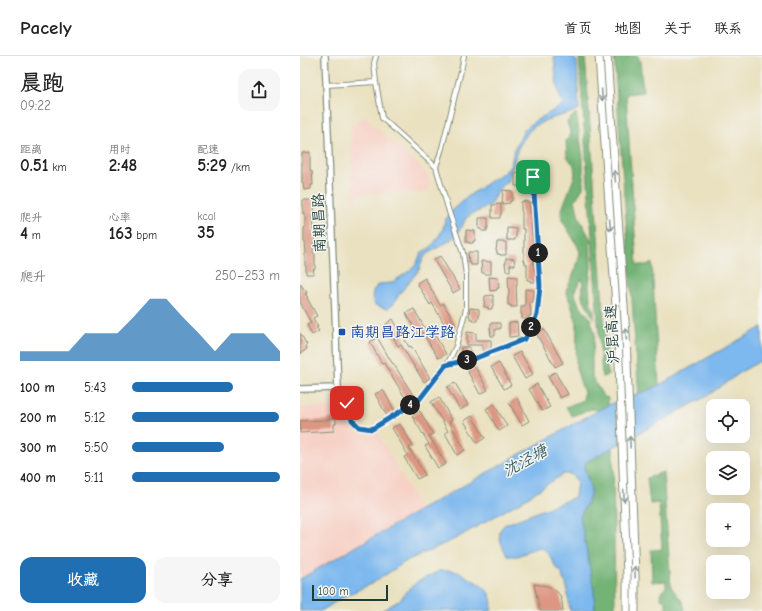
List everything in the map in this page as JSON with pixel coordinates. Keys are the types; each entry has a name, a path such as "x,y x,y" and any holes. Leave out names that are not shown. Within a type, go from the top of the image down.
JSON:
{"highway":[{"name":"沪昆高速","path":"599,56 618,336 627,611"},
{"name":"沪昆高速","path":"607,56 626,335 635,611"}],"main road":[{"name":"南期昌路","path":"325,56 338,388"},
{"path":"300,389 338,388"}],"street":[{"path":"338,388 347,403 352,420 359,427 372,429 419,400 446,365 456,346 466,309 466,275 463,253 436,167 382,118 374,63 376,56"},
{"path":"436,167 464,56"},
{"path":"326,85 376,82"},
{"path":"446,365 476,358 525,339 537,315 540,286 533,177"}],"shaded area":[{"path":"364,116 428,174 430,187 427,192 361,194 353,203 351,120 353,126"},
{"path":"342,405 346,419 355,432 368,435 377,431 420,510 300,579 300,408"}],"green space":[{"path":"579,56 585,56 608,375 602,377"},
{"path":"614,56 638,56 640,61 643,92 626,94 637,265 652,263 659,385 639,396"},
{"path":"576,113 583,158 583,188 575,200 579,218 590,238 591,267 589,286 590,301 594,311 594,319 582,296 583,283 581,279 574,292 579,305 590,318 595,334 592,358 592,377 603,396 608,398 608,405 599,410 591,409 572,416 566,407 583,400 584,393 576,368 577,323 566,290 578,262 580,252 562,220 561,212 575,175 574,165 567,157 566,141 571,134 567,122"},
{"path":"613,447 615,611 595,611 594,591 580,516 588,501 591,491 584,467 586,462"},
{"path":"663,472 671,587 683,602 685,611 659,611 667,608 665,601 661,599 660,593 666,587 666,581 652,582 651,550 662,549 659,503 650,504 647,478"}],"water":[{"path":"554,56 575,56 574,59 577,61 579,109 546,120 529,131 518,148 509,178 499,189 490,205 467,217 462,227 451,240 427,254 423,259 419,270 400,293 393,305 387,309 375,305 372,297 373,291 376,287 380,284 391,283 414,267 422,252 431,247 436,241 443,229 445,220 455,208 470,195 509,168 514,149 525,129 535,121 563,105 558,91"},
{"name":"沈泾塘","path":"762,327 762,360 744,370 707,396 586,462 584,467 591,491 588,501 580,516 594,591 595,611 570,611 566,583 563,579 562,573 555,566 546,550 540,548 517,556 507,556 500,540 500,532 504,525 575,497 577,481 571,474 563,474 520,502 455,539 408,560 373,583 345,596 321,611 300,611 300,579 608,405 654,388"},
{"path":"449,570 463,574 482,586 489,594 491,599 491,611 381,611 400,600 417,582 439,571"}],"building":[{"path":"310,152 310,169 312,171 313,185 311,185 311,189 304,190 302,183 302,153"},
{"path":"515,173 524,174 524,184 522,184 522,186 515,186"},
{"path":"503,190 512,191 512,201 510,201 510,203 502,204"},
{"path":"303,200 312,200 313,202 314,216 312,216 315,244 313,244 313,254 315,254 315,269 313,269 314,273 312,274 306,274 305,266 305,214 303,214"},
{"path":"521,202 530,202 530,219 533,235 531,253 533,253 536,277 535,282 530,282 530,280 527,280 527,264 525,264 524,261 524,229 522,229"},
{"path":"501,204 500,218 492,218 492,205"},
{"path":"479,218 488,218 487,231 482,231 482,229 479,229"},
{"path":"507,227 516,228 515,240 507,240"},
{"path":"466,230 475,231 475,241 473,241 473,243 466,242"},
{"path":"497,242 506,242 506,255 497,254"},
{"path":"468,252 477,252 477,265 471,265 471,263 469,263"},
{"path":"440,256 460,289 453,293 434,260"},
{"path":"506,258 514,259 515,265 510,265 510,271 506,271"},
{"path":"481,261 491,262 491,274 482,273"},
{"path":"508,276 517,277 517,307 511,307 511,305 508,305"},
{"path":"489,277 498,278 499,288 497,288 497,290 490,291"},
{"path":"425,278 440,305 443,303 456,325 448,330 432,303 430,305 417,283"},
{"path":"300,283 304,290 305,289 307,293 305,294 317,316 313,318 319,331 312,335 307,325 311,323 300,302"},
{"path":"525,289 534,290 534,300 533,302 530,302 531,316 529,316 529,319 522,319 521,314 521,306 525,306"},
{"path":"493,295 492,309 484,307 485,296"},
{"path":"470,308 479,309 479,318 477,318 477,321 470,319"},
{"path":"414,309 428,334 433,332 446,354 438,358 423,333 419,336 406,313"},
{"path":"393,319 409,347 411,346 430,378 424,382 401,345 398,346 386,324"},
{"path":"517,322 518,336 509,337 509,323"},
{"path":"491,323 500,323 500,329 495,329 495,336 491,336"},
{"path":"544,329 563,363 555,367 536,333"},
{"path":"467,332 476,333 476,340 491,340 491,348 483,352 482,345 467,345"},
{"path":"300,333 307,345 305,346 307,349 300,354"},
{"path":"377,337 413,395 406,399 384,363 382,364 370,342"},
{"path":"461,347 470,347 470,356 461,358"},
{"path":"520,352 533,374 525,379 512,356"},
{"path":"499,363 511,385 504,389 491,367"},
{"path":"475,367 488,390 480,394 468,372"},
{"path":"555,372 568,394 560,398 548,376"},
{"path":"455,383 468,405 460,410 447,387"},
{"path":"537,384 550,407 542,411 529,389"},
{"path":"383,390 395,411 387,416 375,394"},
{"path":"439,397 452,420 449,422 465,450 457,455 445,433 448,431 431,402"},
{"path":"517,398 529,421 522,425 509,403"},
{"path":"494,404 507,426 499,431 486,409"},
{"path":"420,411 433,434 429,436 446,464 438,468 425,446 429,444 412,416"},
{"path":"472,416 485,438 477,443 464,421"},
{"path":"336,418 334,431 300,433 300,421 328,420"},
{"path":"400,424 413,446 409,448 425,475 417,479 404,457 408,455 392,428"},
{"path":"534,584 547,586 555,590 560,595 563,611 540,611"}],"place":[{"name":"南期昌路江学路","path":"342,332"}],"route":[{"path":"347,403 352,420 359,427 372,429 419,400 446,365 476,358 525,339 537,315 540,286 533,177"}]}
